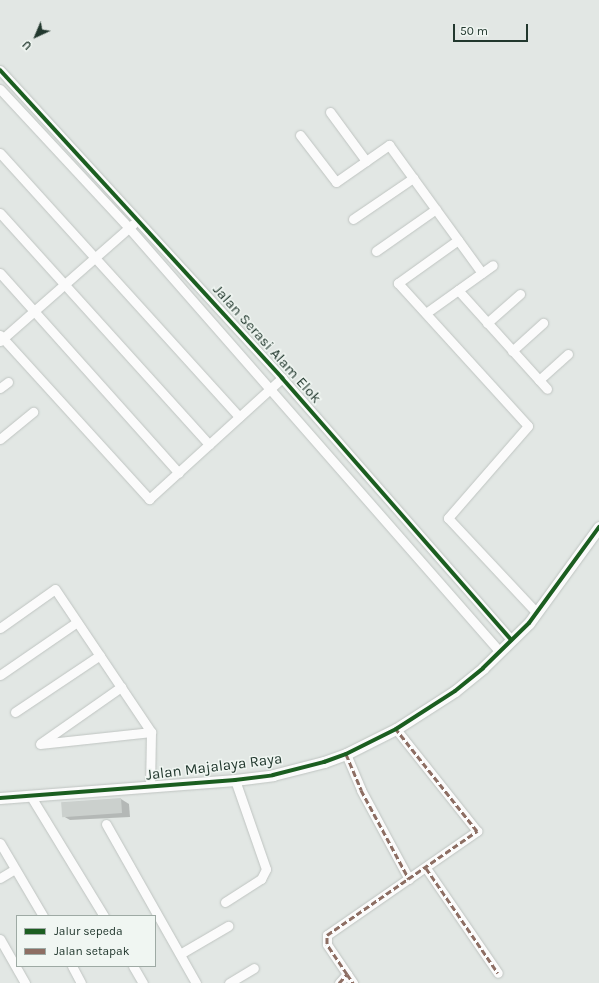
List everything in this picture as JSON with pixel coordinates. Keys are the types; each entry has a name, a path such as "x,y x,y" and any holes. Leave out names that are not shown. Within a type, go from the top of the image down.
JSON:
{"street":[{"name":"Jalan Serasi Alam Elok","path":"0,69 139,219 282,378 511,640"},
{"name":"Jalan Serasi Alam Elok","path":"0,89 129,228 271,388 500,652"},
{"path":"330,112 366,161"},
{"path":"300,135 336,182 389,145 482,273"},
{"path":"0,153 239,417"},
{"path":"353,219 413,178"},
{"path":"376,251 436,209"},
{"path":"0,213 210,444"},
{"path":"139,219 1,338 149,499 282,378"},
{"path":"458,240 398,283 528,426 448,518 537,613"},
{"path":"426,314 493,265"},
{"path":"0,273 179,472"},
{"path":"458,290 547,389"},
{"path":"487,323 520,294"},
{"path":"512,351 542,323"},
{"path":"539,380 568,354"},
{"path":"0,388 8,382"},
{"path":"0,439 34,412"},
{"name":"Jalan Majalaya Raya","path":"0,798 235,780 273,774 324,762 346,754 396,729 466,682 500,652 537,613 599,527"},
{"path":"0,628 54,589 151,732 150,787"},
{"path":"472,621 485,611"},
{"path":"0,675 77,622"},
{"path":"15,712 100,655"},
{"path":"121,687 40,744 151,732"},
{"path":"353,983 327,944 327,935 426,868 477,831 396,729"},
{"path":"346,754 361,790 408,879"},
{"path":"225,902 261,879 266,869 235,780"},
{"path":"30,795 103,915"},
{"path":"106,824 196,983"},
{"path":"0,842 41,915"},
{"path":"426,868 498,973"},
{"path":"0,878 15,869"},
{"path":"180,954 228,926"},
{"path":"0,938 16,967"},
{"path":"16,967 25,983"},
{"path":"73,967 82,983"},
{"path":"133,967 139,981"},
{"path":"229,983 254,968"},
{"path":"339,983 347,974"}],"building":[{"path":"121,798 122,813 62,817 61,802"}],"marked path":[{"path":"339,983 347,974 327,944 327,935 477,831 396,729"},
{"path":"346,754 361,790 409,879"},
{"path":"426,868 498,973"},
{"path":"347,974 353,983"}],"cycle path":[{"path":"0,70 282,378 511,640"},
{"path":"0,798 235,780 273,775 324,762 346,754 396,729 455,691 483,668 529,623 599,527"}]}
